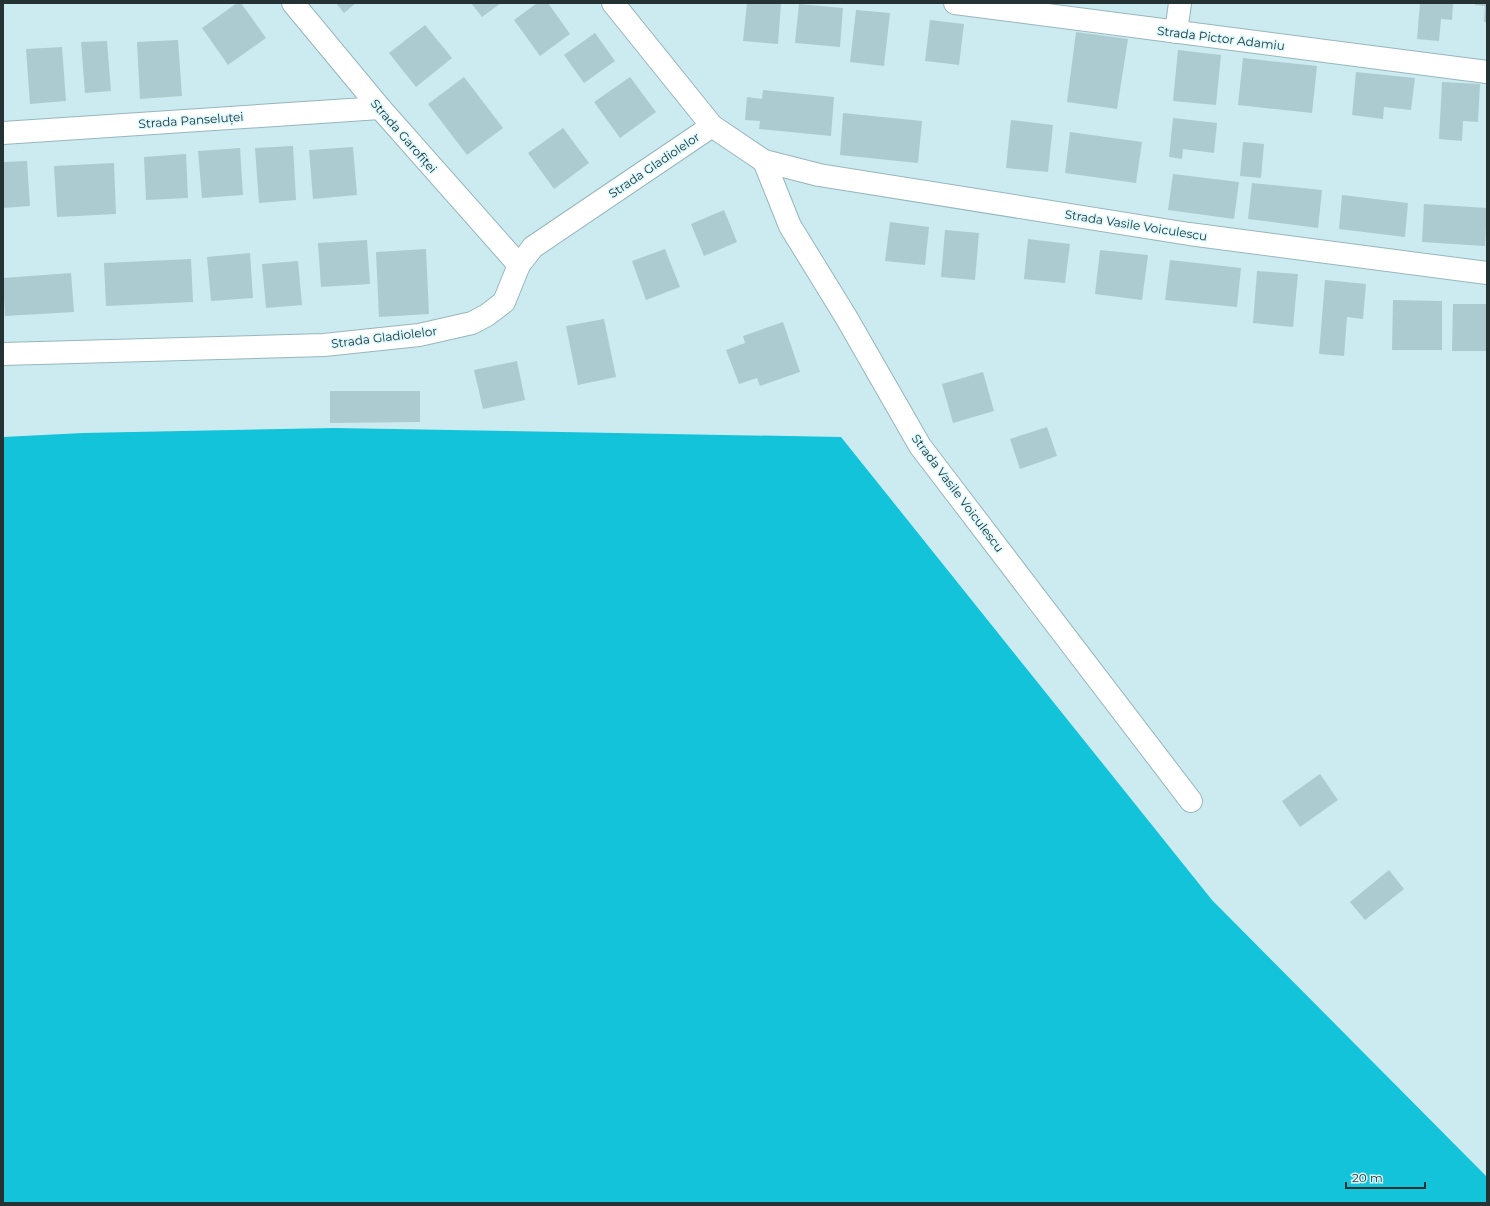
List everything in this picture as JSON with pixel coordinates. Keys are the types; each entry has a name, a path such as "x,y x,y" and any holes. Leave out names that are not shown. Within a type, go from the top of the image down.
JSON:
{"street":[{"name":"Strada Garofiței","path":"293,3 380,108 519,265"},
{"name":"Strada Vasile Voiculescu","path":"613,3 712,126 764,161 819,175 1189,234 1487,273"},
{"name":"Strada Pictor Adamiu","path":"955,3 1487,72"},
{"path":"1176,32 1180,3"},
{"name":"Strada Panseluței","path":"3,132 380,108"},
{"name":"Strada Gladiolelor","path":"3,354 324,345 419,336 472,323 488,315 504,302 519,265 533,247 712,126"},
{"name":"Strada Vasile Voiculescu","path":"764,161 790,226 846,317 920,446 1191,801"}],"shaded area":[{"path":"334,428 841,437 1212,900 1487,1177 1487,1203 3,1203 3,437 83,433"}],"building":[{"path":"237,3 241,3 266,38 228,65 202,28"},
{"path":"336,3 356,3 344,13"},
{"path":"471,3 501,3 482,17"},
{"path":"537,3 548,3 570,34 540,56 514,20"},
{"path":"747,3 781,3 778,44 743,41"},
{"path":"1420,3 1453,3 1452,20 1441,19 1439,41 1417,39"},
{"path":"1475,3 1487,3 1487,22 1484,22 1485,6 1475,5"},
{"path":"799,4 843,8 840,47 795,43"},
{"path":"856,10 890,13 884,66 850,62"},
{"path":"930,20 964,24 959,65 925,61"},
{"path":"425,25 452,58 416,87 389,53"},
{"path":"1076,32 1128,39 1117,109 1067,102"},
{"path":"595,33 615,61 584,83 564,55"},
{"path":"178,40 182,96 140,99 137,42"},
{"path":"107,41 111,91 85,93 81,42"},
{"path":"62,47 66,101 30,104 26,49"},
{"path":"1178,50 1221,55 1216,105 1173,101"},
{"path":"1243,58 1317,66 1312,113 1238,105"},
{"path":"1356,72 1415,78 1411,110 1384,107 1383,119 1352,115"},
{"path":"464,77 503,128 467,155 428,104"},
{"path":"630,77 656,112 620,138 594,102"},
{"path":"1442,82 1480,84 1478,122 1463,121 1462,141 1439,139"},
{"path":"763,90 834,97 831,136 759,129 760,121 745,120 747,97 762,99"},
{"path":"843,113 922,121 918,163 840,155"},
{"path":"1173,118 1217,123 1214,153 1183,149 1182,159 1169,157"},
{"path":"1011,120 1053,125 1048,172 1006,168"},
{"path":"563,128 589,163 554,189 528,153"},
{"path":"1070,132 1142,142 1136,183 1065,173"},
{"path":"1243,142 1264,144 1261,178 1240,176"},
{"path":"293,146 296,200 259,203 255,148"},
{"path":"353,147 357,195 313,199 309,150"},
{"path":"240,148 243,195 202,198 198,151"},
{"path":"186,154 188,198 146,200 144,157"},
{"path":"27,161 30,206 3,208 3,162"},
{"path":"114,163 116,214 57,217 54,166"},
{"path":"1173,174 1239,182 1234,219 1168,210"},
{"path":"1252,183 1322,190 1318,228 1248,219"},
{"path":"1342,195 1408,203 1405,237 1339,229"},
{"path":"1424,204 1487,208 1485,246 1422,242"},
{"path":"724,210 737,242 704,256 691,224"},
{"path":"890,222 929,227 925,265 885,261"},
{"path":"945,230 979,233 975,280 941,277"},
{"path":"1028,239 1070,244 1065,283 1024,279"},
{"path":"367,240 370,284 321,287 318,243"},
{"path":"426,249 429,314 379,317 376,252"},
{"path":"665,249 680,287 646,300 632,261"},
{"path":"1100,250 1148,255 1142,300 1095,294"},
{"path":"250,253 253,298 211,301 207,257"},
{"path":"191,259 193,302 106,306 104,263"},
{"path":"1170,260 1241,268 1237,307 1165,300"},
{"path":"298,261 302,305 266,308 262,264"},
{"path":"1257,271 1298,274 1293,327 1253,323"},
{"path":"71,273 74,312 5,316 3,278"},
{"path":"1325,280 1366,284 1363,319 1347,317 1344,356 1319,354"},
{"path":"1393,300 1442,301 1442,350 1392,350"},
{"path":"1453,304 1487,304 1487,351 1452,351"},
{"path":"604,319 616,377 578,385 566,326"},
{"path":"783,322 800,372 760,386 757,378 739,384 726,350 745,343 743,336"},
{"path":"517,361 525,400 483,409 474,370"},
{"path":"983,372 994,411 953,423 942,384"},
{"path":"330,391 420,391 420,422 330,423"},
{"path":"1047,427 1057,456 1020,469 1010,439"},
{"path":"1320,774 1338,800 1300,827 1282,801"},
{"path":"1389,870 1404,889 1365,920 1350,902"}]}
